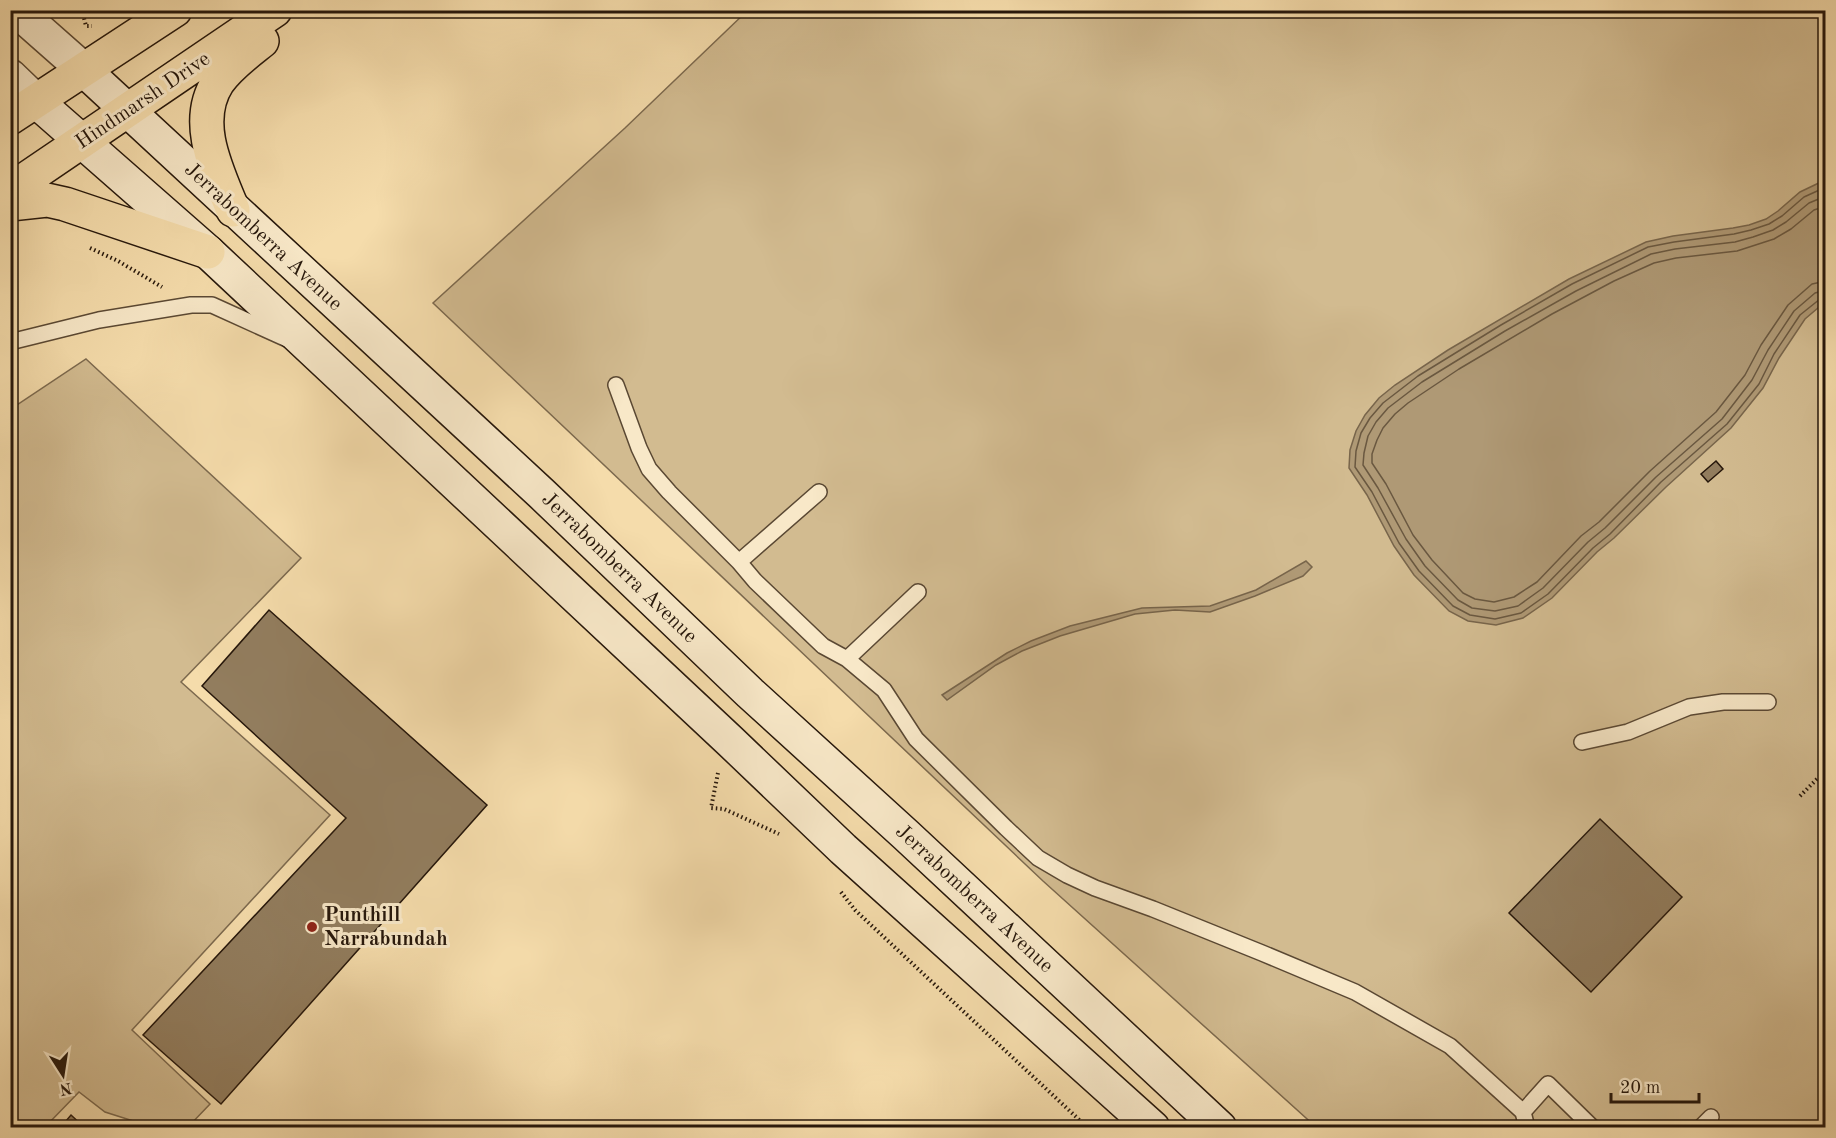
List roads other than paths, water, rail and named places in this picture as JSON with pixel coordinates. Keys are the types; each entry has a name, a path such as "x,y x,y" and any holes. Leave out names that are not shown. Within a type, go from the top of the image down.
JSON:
{"main road":[{"name":"Jerrabomberra Avenue","path":"16,10 84,70 542,494 712,658 906,835 1220,1128"},
{"path":"23,110 175,10"},
{"name":"Hindmarsh Drive","path":"10,190 275,10"},
{"path":"233,210 208,141 208,108 218,82 298,10"},
{"path":"10,76 23,110 83,142 208,252 722,738 1153,1128"},
{"path":"10,204 47,200 65,204 208,252"},
{"path":"712,658 724,695 722,738"},
{"path":"722,738 760,724 793,733"}],"lane":[{"path":"10,342 99,320 191,305 212,305 314,352"},
{"path":"616,386 649,469 669,492 755,581 823,646 848,659 884,690 916,739 1038,858 1095,888 1262,952 1355,992 1450,1046 1523,1112 1527,1128"},
{"path":"739,562 819,492"},
{"path":"848,659 918,592"},
{"path":"1582,742 1628,732 1689,707 1723,702 1768,702"},
{"path":"1523,1112 1548,1084 1593,1128"},
{"path":"1700,1128 1711,1117"}],"water":[{"path":"1825,180 1825,302 1805,319 1779,358 1763,388 1731,428 1597,552 1552,598 1523,618 1496,625 1468,621 1449,611 1414,575 1394,546 1367,495 1349,468 1350,450 1356,431 1379,398 1448,350 1569,279 1646,242 1749,225 1766,219 1800,192"},
{"path":"1306,561 1312,567 1303,576 1255,596 1210,612 1175,610 1135,614 1060,636 1022,651 996,665 947,700 942,695 1007,653 1070,626 1142,608 1210,606 1256,590"}],"place":[{"name":"Punthill Narrabundah","path":"312,927"}]}
